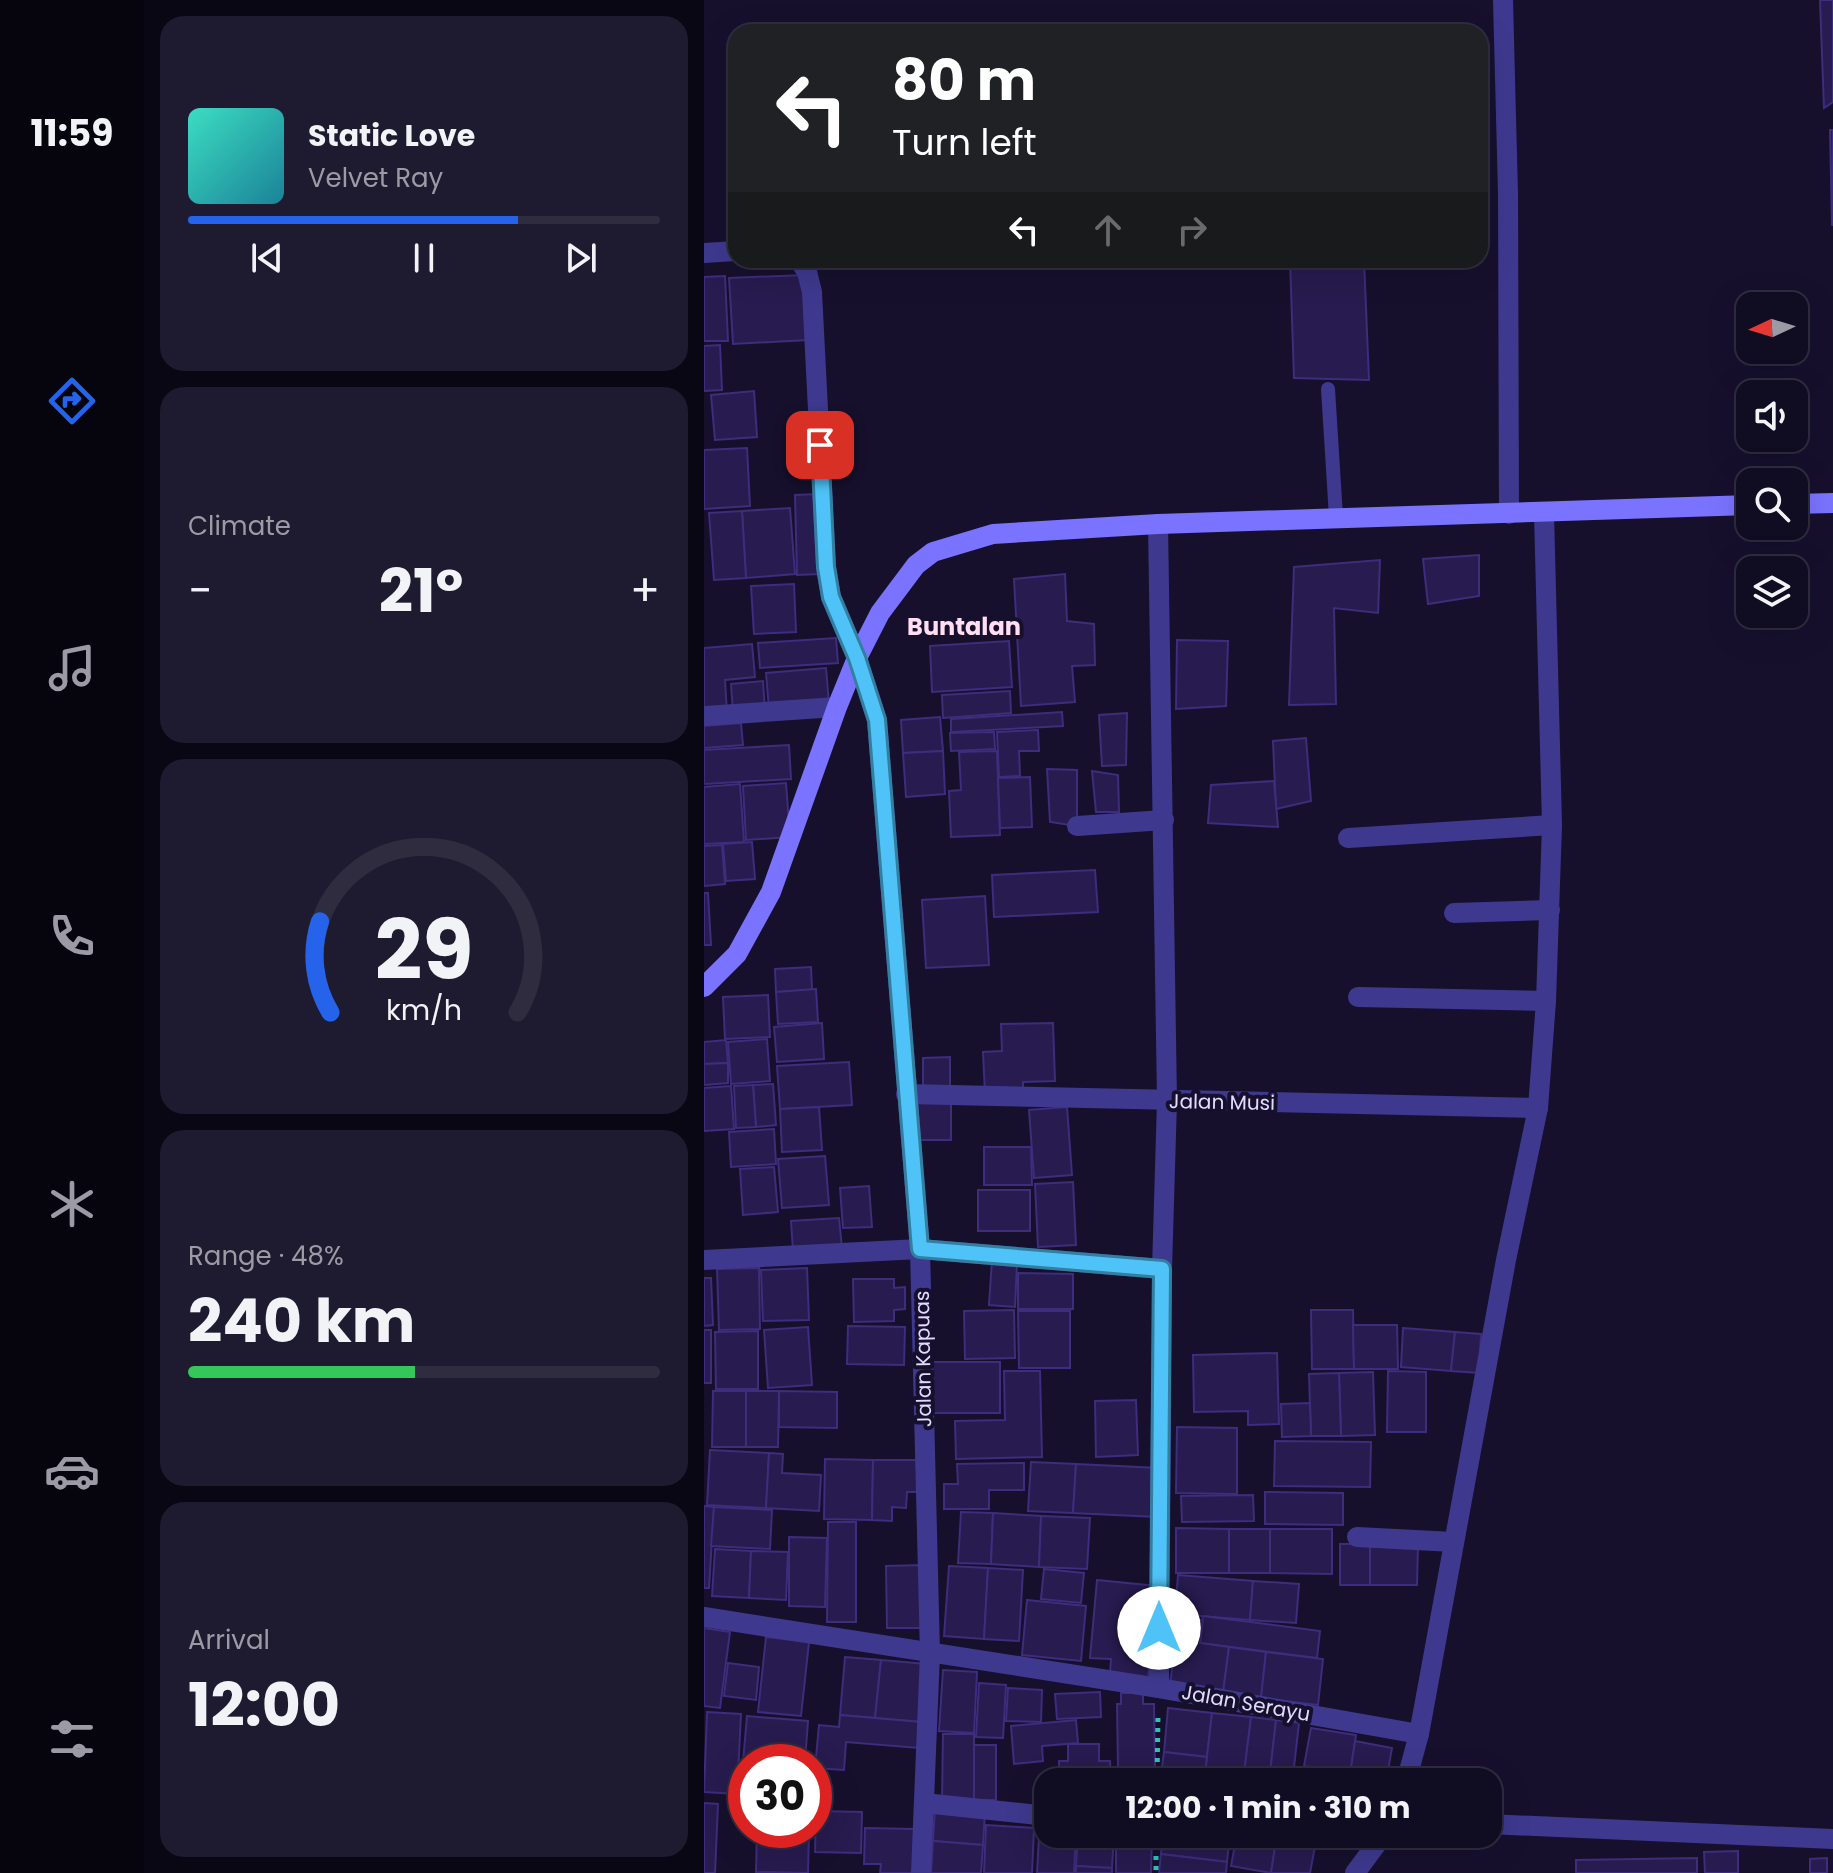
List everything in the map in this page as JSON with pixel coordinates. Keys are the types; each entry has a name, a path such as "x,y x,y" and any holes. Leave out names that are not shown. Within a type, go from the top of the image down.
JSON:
{"main road":[{"path":"1808,504 1833,503"},
{"path":"704,987 737,954 771,892 837,707 880,613 916,565 933,552 993,534 1158,524 1736,506"}],"street":[{"path":"1503,0 1508,209 1509,514"},
{"path":"704,253 728,252"},
{"name":"Jalan Kapuas","path":"804,268 812,292 826,567 831,597 857,658 877,720 920,1249 930,1654 921,1873"},
{"path":"1410,1768 1419,1734 1538,1108 1546,1001 1552,825 1544,513"},
{"path":"1158,524 1167,1101 1162,1269 1159,1688"},
{"path":"704,716 837,707"},
{"path":"1077,826 1164,820"},
{"path":"1348,838 1552,825"},
{"path":"1454,913 1550,910"},
{"path":"1358,997 1546,1001"},
{"name":"Jalan Musi","path":"906,1094 1538,1108"},
{"path":"704,1260 920,1249 1162,1269"},
{"path":"1357,1537 1454,1542"},
{"name":"Jalan Serayu","path":"704,1617 1159,1688 1419,1734"},
{"path":"924,1803 1034,1815"},
{"path":"1502,1825 1833,1839"},
{"path":"1355,1873 1374,1848"}],"lane":[{"path":"1328,389 1336,517"}],"path":[{"path":"1157,1768 1159,1688"},
{"path":"1156,1848 1156,1870"}],"building":[{"path":"1820,0 1833,0 1833,102 1824,108"},
{"path":"1830,130 1833,130 1833,225 1832,225"},
{"path":"1290,268 1364,268 1369,380 1294,378"},
{"path":"805,275 808,340 733,344 729,278"},
{"path":"725,276 728,341 704,341 704,277"},
{"path":"720,345 722,390 704,391 704,346"},
{"path":"754,391 757,437 715,440 711,395"},
{"path":"747,448 750,506 704,509 704,450"},
{"path":"818,494 820,574 797,575 795,495"},
{"path":"790,508 795,574 746,578 742,511"},
{"path":"742,511 746,578 714,580 709,513"},
{"path":"1479,555 1479,596 1428,604 1423,559"},
{"path":"1380,560 1378,613 1334,608 1336,704 1289,705 1294,567"},
{"path":"1065,574 1067,621 1094,624 1095,665 1072,666 1075,702 1021,706 1014,579"},
{"path":"794,584 796,632 754,634 751,586"},
{"path":"836,638 838,663 760,668 758,643"},
{"path":"1177,640 1228,641 1226,706 1176,709"},
{"path":"1009,641 1012,687 932,692 930,646"},
{"path":"752,644 755,677 725,680 727,713 704,715 704,648"},
{"path":"826,668 829,704 769,709 766,673"},
{"path":"763,681 765,711 733,713 731,684"},
{"path":"1010,691 1011,713 943,718 942,695"},
{"path":"1062,712 1063,726 951,732 951,719"},
{"path":"1127,713 1126,765 1102,766 1099,715"},
{"path":"940,717 943,751 903,753 901,720"},
{"path":"741,723 743,745 704,748 704,726"},
{"path":"1038,730 1039,751 1019,751 1020,776 999,777 997,732"},
{"path":"994,732 995,749 951,751 950,733"},
{"path":"1306,738 1311,801 1276,809 1273,741"},
{"path":"789,745 791,779 704,784 704,750"},
{"path":"943,751 945,794 906,797 903,753"},
{"path":"997,751 1000,835 951,837 949,791 961,790 959,752"},
{"path":"1047,769 1077,770 1077,826 1050,822"},
{"path":"1092,771 1118,775 1119,812 1096,812"},
{"path":"1030,777 1032,827 1000,828 998,778"},
{"path":"1274,781 1278,827 1208,823 1211,785"},
{"path":"786,783 790,837 746,840 743,786"},
{"path":"740,784 744,842 704,844 704,787"},
{"path":"752,842 755,879 726,881 723,844"},
{"path":"722,845 725,884 704,886 704,846"},
{"path":"1095,870 1098,912 994,917 992,875"},
{"path":"704,893 708,893 711,945 704,945"},
{"path":"985,896 989,965 926,968 922,900"},
{"path":"811,967 812,990 776,992 775,969"},
{"path":"816,989 818,1022 778,1024 776,992"},
{"path":"768,995 770,1037 725,1039 723,997"},
{"path":"822,1023 824,1059 777,1062 774,1027"},
{"path":"1053,1023 1055,1081 1023,1082 1023,1092 985,1094 983,1052 1002,1051 1001,1024"},
{"path":"767,1039 770,1081 731,1084 728,1042"},
{"path":"726,1040 728,1063 704,1064 704,1042"},
{"path":"950,1057 950,1090 923,1091 923,1058"},
{"path":"849,1062 852,1105 780,1109 777,1066"},
{"path":"728,1063 728,1083 704,1085 704,1064"},
{"path":"773,1084 776,1125 756,1127 753,1085"},
{"path":"753,1085 756,1127 736,1128 734,1086"},
{"path":"731,1086 734,1129 704,1131 704,1088"},
{"path":"917,1101 951,1101 951,1140 918,1140"},
{"path":"819,1107 822,1150 782,1152 780,1109"},
{"path":"1067,1107 1072,1175 1034,1178 1029,1110"},
{"path":"774,1129 776,1164 731,1167 729,1132"},
{"path":"984,1147 1031,1147 1032,1185 984,1185"},
{"path":"825,1156 829,1205 782,1208 778,1159"},
{"path":"774,1167 778,1212 743,1215 740,1169"},
{"path":"1073,1182 1076,1245 1038,1247 1035,1184"},
{"path":"869,1186 872,1227 843,1228 840,1188"},
{"path":"978,1190 1030,1190 1030,1231 978,1231"},
{"path":"839,1218 842,1248 793,1251 791,1221"},
{"path":"992,1260 1017,1262 1015,1307 989,1305"},
{"path":"759,1268 760,1329 719,1330 717,1269"},
{"path":"807,1268 809,1320 763,1321 761,1270"},
{"path":"1018,1273 1073,1274 1073,1309 1018,1309"},
{"path":"704,1278 711,1278 713,1325 704,1326"},
{"path":"853,1279 894,1279 894,1288 905,1287 905,1309 894,1310 894,1321 854,1322"},
{"path":"1014,1310 1015,1358 965,1359 964,1311"},
{"path":"1311,1310 1353,1310 1354,1369 1312,1369"},
{"path":"1018,1311 1070,1311 1070,1368 1019,1368"},
{"path":"1353,1325 1397,1325 1398,1369 1354,1369"},
{"path":"848,1326 905,1327 904,1365 847,1364"},
{"path":"808,1327 812,1385 768,1388 764,1330"},
{"path":"1403,1328 1455,1332 1451,1371 1401,1367"},
{"path":"704,1330 711,1330 711,1383 704,1383"},
{"path":"758,1331 758,1389 716,1389 715,1332"},
{"path":"1455,1332 1481,1334 1479,1373 1451,1371"},
{"path":"1277,1353 1279,1424 1248,1425 1248,1411 1194,1412 1193,1355"},
{"path":"929,1362 1000,1362 1000,1413 929,1413"},
{"path":"1004,1371 1040,1371 1042,1457 956,1459 955,1421 1005,1420"},
{"path":"1388,1371 1426,1372 1426,1432 1387,1432"},
{"path":"1373,1372 1375,1435 1341,1436 1339,1373"},
{"path":"1339,1373 1341,1436 1311,1436 1309,1374"},
{"path":"713,1391 746,1391 746,1447 712,1447"},
{"path":"746,1391 779,1391 778,1447 746,1447"},
{"path":"779,1391 837,1392 837,1428 779,1427"},
{"path":"1136,1400 1138,1455 1096,1457 1095,1401"},
{"path":"1310,1403 1311,1436 1282,1437 1281,1404"},
{"path":"1177,1427 1237,1428 1237,1494 1176,1493"},
{"path":"1275,1441 1371,1442 1370,1487 1274,1486"},
{"path":"710,1450 769,1453 766,1508 707,1505"},
{"path":"769,1453 783,1454 782,1473 821,1475 819,1511 766,1508"},
{"path":"825,1459 873,1460 872,1520 824,1519"},
{"path":"873,1460 918,1460 917,1492 907,1492 906,1508 892,1507 892,1521 872,1520"},
{"path":"1031,1462 1076,1464 1073,1513 1028,1511"},
{"path":"1024,1463 1024,1490 989,1490 989,1509 944,1509 944,1484 958,1484 957,1464"},
{"path":"1076,1464 1159,1468 1157,1517 1073,1513"},
{"path":"1265,1492 1343,1493 1343,1525 1265,1524"},
{"path":"1253,1495 1254,1521 1182,1522 1181,1496"},
{"path":"704,1506 714,1507 709,1588 704,1588"},
{"path":"714,1507 772,1510 770,1549 711,1546"},
{"path":"961,1512 993,1513 991,1564 958,1563"},
{"path":"993,1513 1041,1516 1039,1567 991,1564"},
{"path":"1041,1516 1090,1518 1087,1569 1039,1567"},
{"path":"828,1522 856,1522 856,1622 827,1622"},
{"path":"1176,1528 1229,1529 1229,1573 1176,1573"},
{"path":"1229,1529 1270,1529 1270,1573 1229,1573"},
{"path":"1270,1529 1332,1529 1332,1574 1270,1573"},
{"path":"789,1537 827,1538 825,1607 789,1606"},
{"path":"1340,1544 1370,1544 1370,1585 1340,1585"},
{"path":"1370,1544 1418,1544 1417,1585 1370,1585"},
{"path":"715,1549 751,1551 749,1598 712,1596"},
{"path":"751,1551 788,1552 786,1600 749,1598"},
{"path":"923,1565 924,1628 887,1628 886,1566"},
{"path":"949,1566 988,1568 984,1639 944,1636"},
{"path":"988,1568 1023,1570 1019,1641 984,1639"},
{"path":"1044,1569 1084,1573 1081,1603 1041,1599"},
{"path":"1178,1575 1253,1581 1250,1620 1175,1614"},
{"path":"1097,1580 1157,1586 1148,1678 1110,1674 1111,1659 1090,1658"},
{"path":"1253,1581 1299,1584 1296,1623 1250,1620"},
{"path":"1027,1600 1086,1606 1081,1661 1022,1655"},
{"path":"1203,1616 1320,1631 1317,1658 1200,1643"},
{"path":"1178,1617 1203,1620 1200,1643 1229,1647 1223,1693 1170,1686"},
{"path":"704,1628 730,1632 720,1708 704,1706"},
{"path":"766,1637 809,1642 801,1716 758,1712"},
{"path":"1229,1647 1266,1652 1261,1698 1223,1693"},
{"path":"1266,1652 1323,1659 1318,1705 1261,1698"},
{"path":"845,1657 881,1660 875,1718 840,1715"},
{"path":"881,1660 926,1664 921,1722 875,1718"},
{"path":"728,1663 759,1667 756,1700 724,1696"},
{"path":"943,1670 977,1672 974,1733 939,1731"},
{"path":"979,1683 1006,1685 1003,1738 976,1737"},
{"path":"1008,1688 1042,1690 1041,1722 1006,1721"},
{"path":"1100,1692 1101,1717 1057,1719 1055,1694"},
{"path":"1121,1693 1143,1693 1143,1704 1154,1704 1155,1767 1118,1767 1117,1704 1121,1704"},
{"path":"1168,1708 1212,1713 1207,1757 1164,1752"},
{"path":"707,1712 741,1714 740,1744 728,1744 728,1793 704,1792"},
{"path":"1212,1713 1251,1717 1245,1768 1206,1768"},
{"path":"840,1715 921,1722 919,1748 846,1742 844,1770 832,1769 832,1744 817,1744 819,1725 839,1727"},
{"path":"747,1716 808,1721 806,1744 745,1744"},
{"path":"1251,1717 1276,1720 1271,1768 1245,1768"},
{"path":"1076,1720 1078,1743 1042,1746 1043,1761 1014,1764 1011,1726"},
{"path":"1276,1720 1299,1723 1294,1768 1271,1768"},
{"path":"1311,1728 1356,1735 1351,1768 1304,1766"},
{"path":"943,1734 974,1734 974,1800 942,1800"},
{"path":"1355,1741 1392,1748 1388,1768 1351,1768"},
{"path":"1068,1744 1099,1744 1099,1761 1110,1761 1110,1768 1059,1768 1059,1761 1068,1761"},
{"path":"974,1745 996,1745 996,1800 974,1800"},
{"path":"1164,1752 1207,1757 1206,1768 1162,1768"},
{"path":"704,1803 718,1804 715,1873 704,1873"},
{"path":"935,1808 985,1811 983,1845 933,1841"},
{"path":"832,1811 862,1812 861,1853 815,1852 815,1848 832,1848"},
{"path":"986,1825 1034,1828 1032,1873 984,1873"},
{"path":"865,1828 914,1829 914,1873 880,1873 881,1864 864,1864"},
{"path":"933,1841 983,1845 981,1873 931,1873"},
{"path":"757,1848 809,1848 808,1873 756,1872"},
{"path":"1038,1848 1075,1848 1074,1873 1037,1873"},
{"path":"1077,1848 1113,1848 1112,1868 1076,1866"},
{"path":"1116,1848 1152,1848 1151,1873 1116,1873"},
{"path":"1162,1848 1228,1848 1227,1862 1161,1854"},
{"path":"1234,1848 1275,1848 1271,1873 1231,1866"},
{"path":"1275,1848 1315,1848 1310,1873 1271,1873"},
{"path":"1738,1851 1738,1873 1705,1873 1704,1852"},
{"path":"1161,1854 1227,1862 1226,1873 1159,1873"},
{"path":"1697,1858 1697,1873 1576,1873 1576,1860"},
{"path":"1827,1858 1827,1873 1810,1873 1810,1859"},
{"path":"1076,1866 1112,1868 1112,1873 1076,1873"}],"district":[{"name":"Buntalan","path":"964,626"}],"route":[{"path":"820,445 826,567 831,597 857,658 877,720 920,1249 1162,1269 1159,1628"}]}
